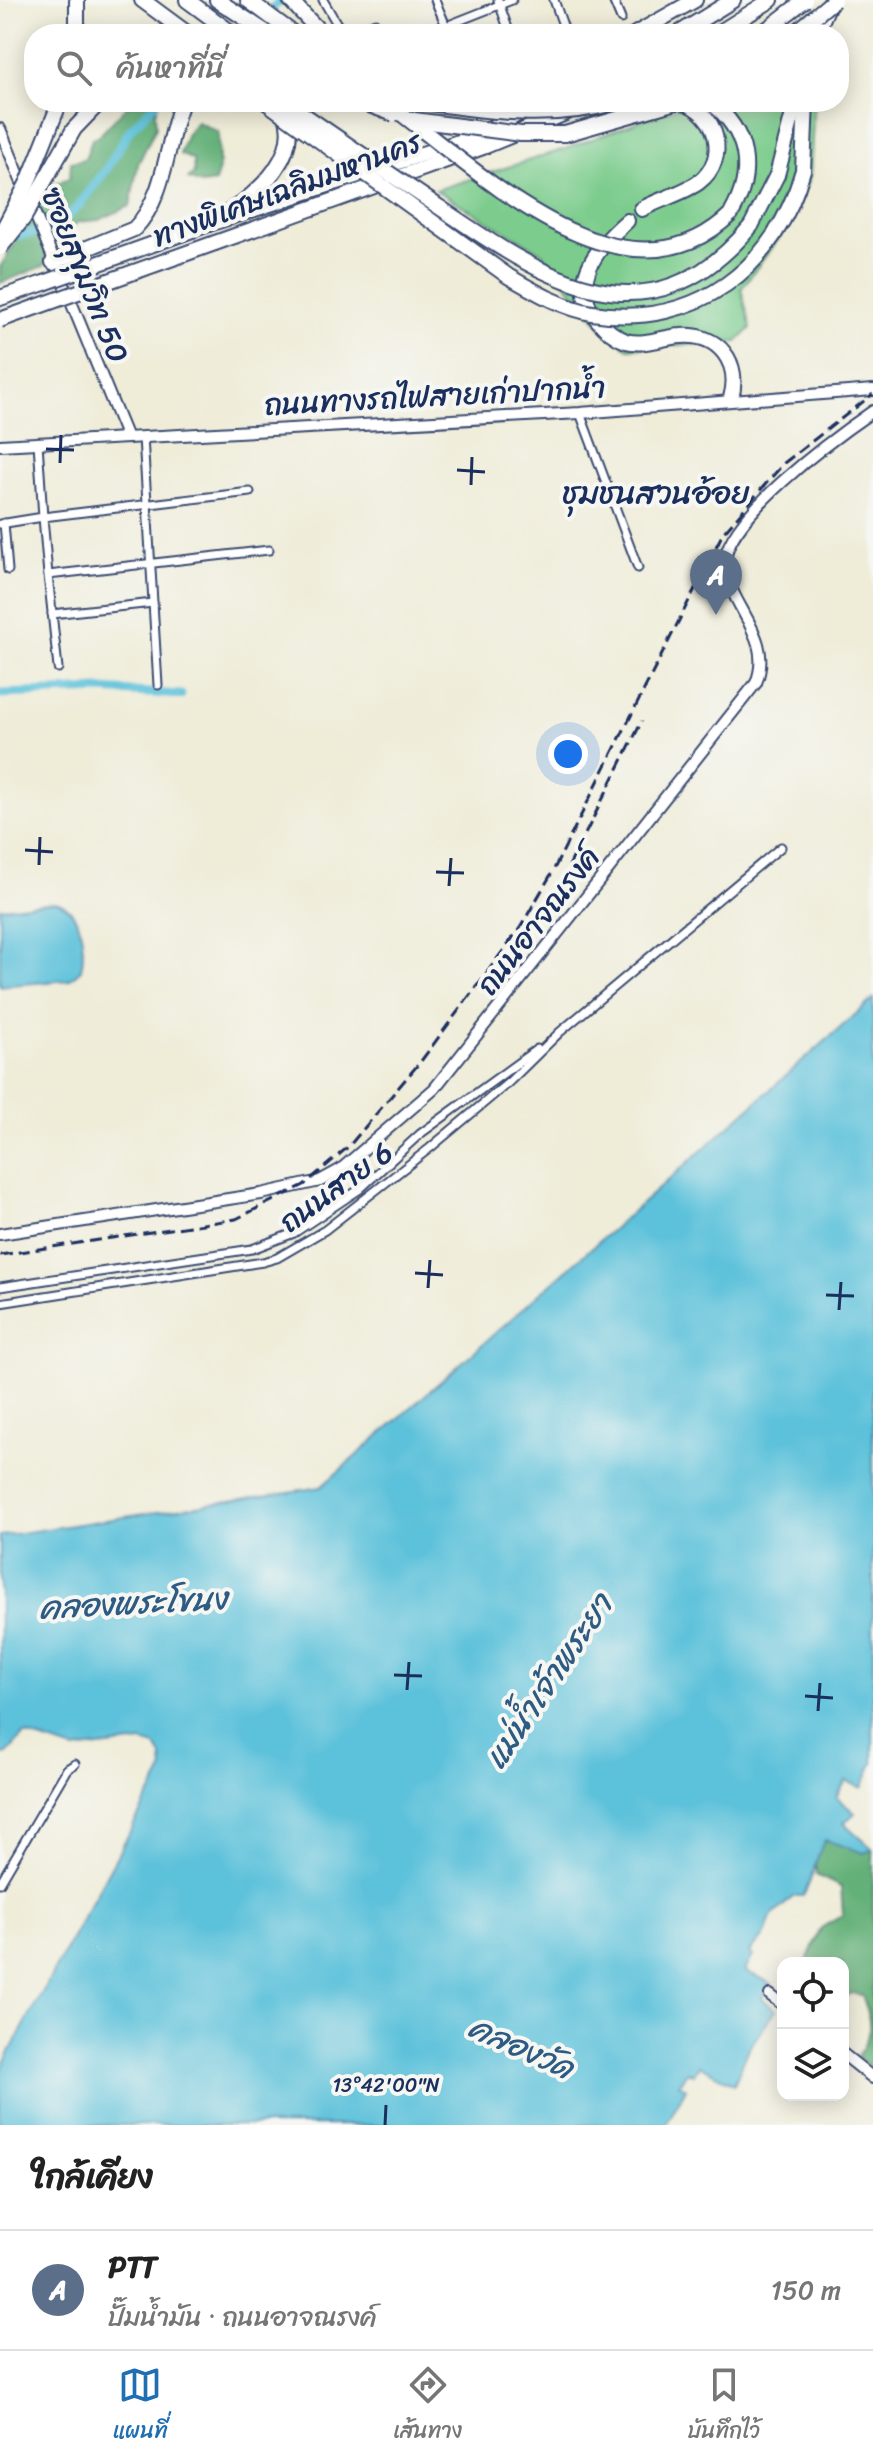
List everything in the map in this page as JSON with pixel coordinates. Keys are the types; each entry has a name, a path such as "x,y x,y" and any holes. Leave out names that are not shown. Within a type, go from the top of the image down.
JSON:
{"highway":[{"path":"77,0 77,24"},
{"path":"142,0 174,24"},
{"path":"187,0 219,24"},
{"path":"217,0 254,24"},
{"path":"248,0 280,24"},
{"path":"290,0 313,24"},
{"path":"653,24 695,0"},
{"path":"694,24 733,0"},
{"path":"733,24 771,0"},
{"path":"797,0 799,24"},
{"path":"774,24 805,0"},
{"path":"805,24 830,2"},
{"path":"820,24 830,2"},
{"path":"0,235 28,182 56,112"},
{"path":"0,248 23,219 74,129 90,112"},
{"path":"53,262 134,229 143,220 155,196 179,112"},
{"path":"280,112 522,284 590,312 645,315 693,303 718,290 744,272 775,237 797,194 803,170 806,112"},
{"path":"209,224 262,185 285,152 289,124 282,112"},
{"path":"300,112 502,251 575,287 628,292 658,288 685,279 709,267 733,247 751,226 777,175 793,112"},
{"path":"391,112 415,120 536,134 565,134 644,112"},
{"path":"400,112 549,221 606,246 640,251 677,247 704,236 731,214 745,183 746,155 733,124 720,112"},
{"path":"498,112 547,115 563,112"},
{"name":"ทางพิเศษเฉลิมมหานคร","path":"0,298 209,224 471,138 522,112"},
{"name":"ทางพิเศษเฉลิมมหานคร","path":"0,320 483,147 566,112"},
{"path":"483,147 569,130 618,112"},
{"path":"642,209 699,183 715,156 717,141 710,119 702,112"},
{"path":"627,221 596,252 584,292 587,304 607,330 625,340 648,342 685,336 717,345 726,352 733,368 735,385 731,398"}],"street":[{"path":"323,0 337,24"},
{"path":"435,0 445,24"},
{"path":"458,24 499,2 512,0"},
{"path":"554,0 562,24"},
{"path":"613,0 621,19"},
{"path":"499,2 507,24"},
{"name":"ซอยสุขุมวิท 50","path":"0,129 127,438"},
{"name":"ถนนทางรถไฟสายเก่าปากน้ำ","path":"0,445 580,413 684,406 731,398 873,390"},
{"name":"ถนนอาจณรงค์","path":"0,1234 261,1194 320,1181 353,1161 434,1089 756,683 761,661 758,642 725,571 727,550 747,519 781,483 826,443 873,411"},
{"path":"580,413 638,568"},
{"path":"143,437 158,685"},
{"path":"38,443 58,668"},
{"path":"8,570 2,523 250,492"},
{"path":"48,575 269,550"},
{"path":"52,614 153,603"},
{"name":"ถนนสาย 6","path":"0,1287 252,1249 294,1233 360,1189 420,1134 560,1032 781,847"},
{"name":"ถนนสาย 6","path":"0,1303 277,1258 325,1230 420,1156 509,1082 560,1032"},
{"path":"0,1883 4,1868 67,1769 75,1764"},
{"path":"770,1995 777,2000"},
{"path":"849,2059 873,2078"}],"green space":[{"path":"122,112 155,112 156,127 138,164 130,206 99,220 78,222 44,246 47,259 44,266 0,283 0,267 51,186 70,178 71,162 85,159 92,139 99,136"},
{"path":"663,112 813,112 810,177 791,222 741,289 751,328 737,342 628,348 603,329 542,253 436,190 571,147"},
{"path":"197,122 218,132 219,169 215,182 201,184 188,179 194,174 193,160 180,154 187,133"},
{"path":"825,1840 864,1853 873,1849 873,2069 857,2057 866,2041 869,2020 862,1995 849,1994 849,1957 809,1957 821,1928 843,1915 841,1887 816,1875 816,1855"}],"water":[{"path":"55,902 71,912 80,930 83,951 81,970 69,980 0,986 0,908"},
{"path":"873,999 873,1763 862,1788 846,1781 836,1797 855,1813 844,1823 873,1849 864,1853 825,1840 803,1896 794,1896 771,1917 765,1935 750,1952 753,1956 745,1971 772,1984 762,1998 776,2010 749,2048 734,2084 699,2065 694,2074 687,2071 679,2084 686,2088 666,2125 0,2125 0,2070 163,1771 162,1757 156,1746 142,1742 74,1750 24,1734 7,1754 0,1756 0,1536 321,1487"}],"waterway":[{"path":"252,24 282,0"},
{"path":"7,237 49,230 76,209 106,170 129,131 147,112"},
{"path":"0,694 101,690 181,695"}],"railway":[{"path":"0,1255 236,1219 304,1185 349,1146 421,1061 520,928 553,871 723,533 784,463 873,394"},
{"path":"569,866 642,721"}],"place":[{"name":"PTT","path":"716,615"}],"district":[{"name":"ชุมชนสวนอ้อย","path":"656,493"}],"water label":[{"name":"คลองพระโขนง","path":"133,1603"},
{"name":"แม่น้ำเจ้าพระยา","path":"548,1681"},
{"name":"คลองวัด","path":"521,2047"}]}
